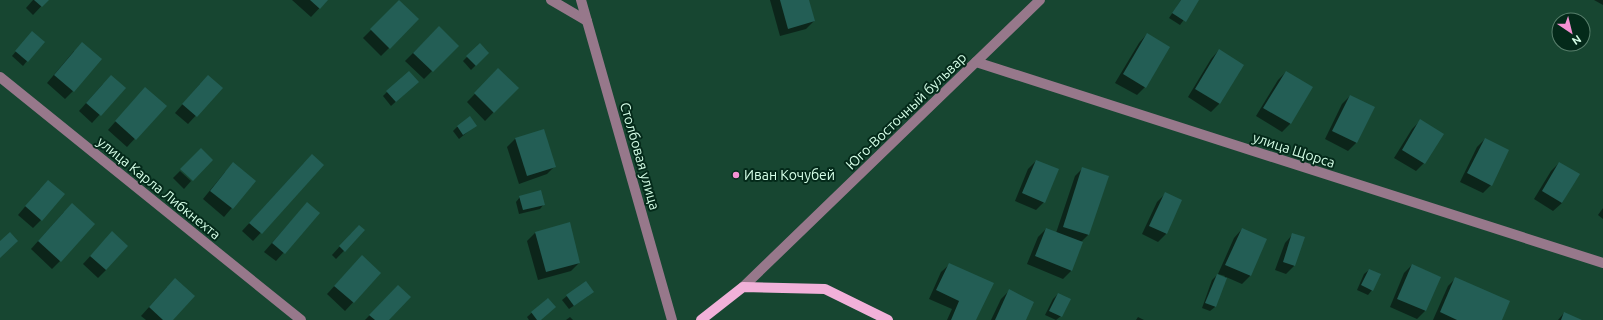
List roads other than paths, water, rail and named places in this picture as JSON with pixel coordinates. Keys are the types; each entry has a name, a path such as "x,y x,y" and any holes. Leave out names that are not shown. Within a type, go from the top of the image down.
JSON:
{"main road":[{"name":"Юго-Восточный бульвар","path":"701,320 744,287"},
{"path":"744,287 825,289 888,320"}],"street":[{"path":"551,0 587,21"},
{"name":"Столбовая улица","path":"581,0 672,320"},
{"name":"Юго-Восточный бульвар","path":"744,287 1040,0"},
{"name":"улица Щорса","path":"976,62 1603,263"},
{"name":"улица Карла Либкнехта","path":"0,77 301,320"}],"place":[{"name":"Иван Кочубей","path":"736,175"}]}
